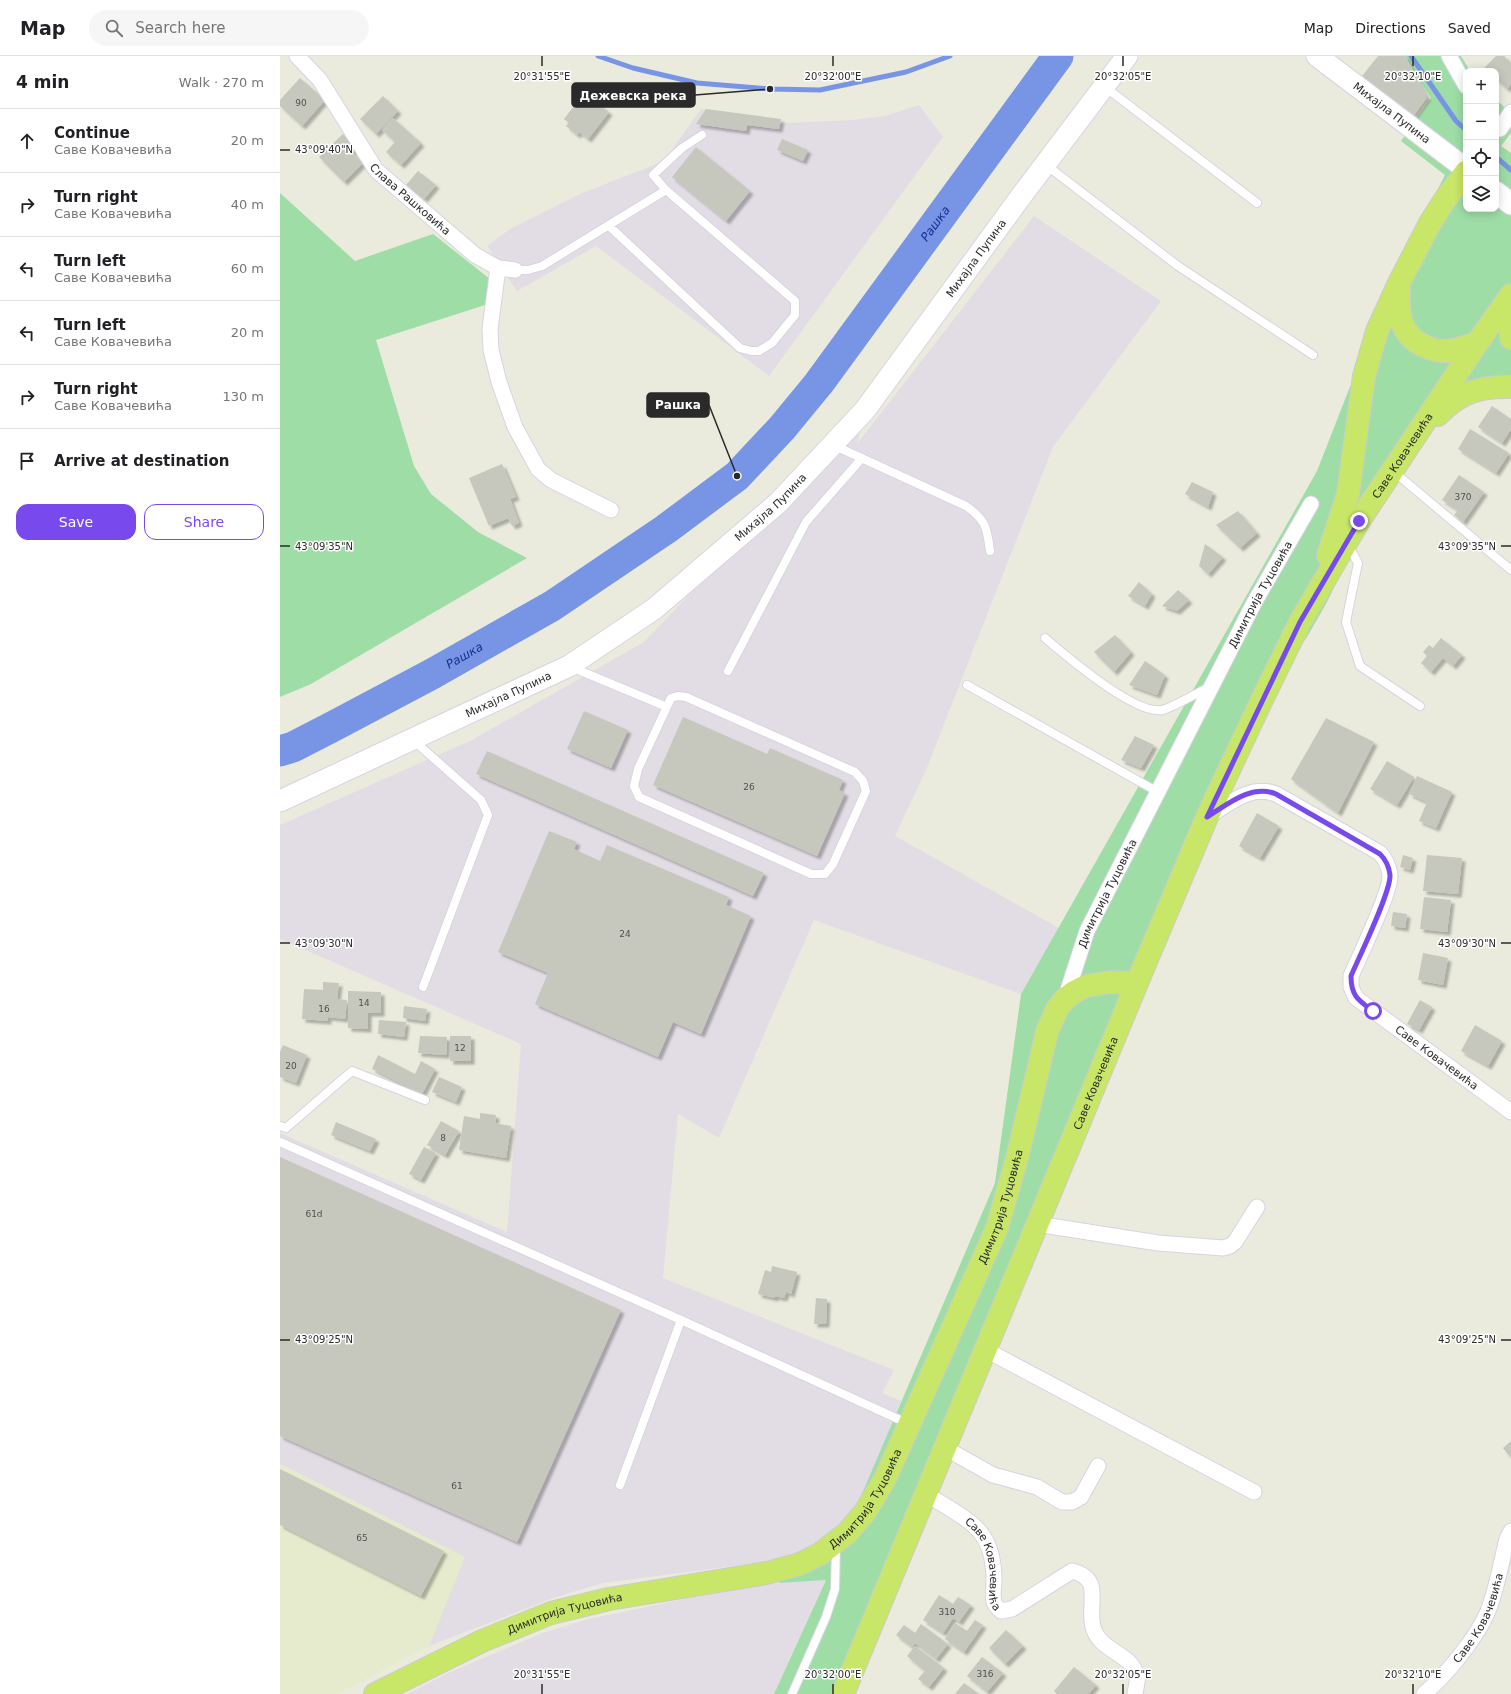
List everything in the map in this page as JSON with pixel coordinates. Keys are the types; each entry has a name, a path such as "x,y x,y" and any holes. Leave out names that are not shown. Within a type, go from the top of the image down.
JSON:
{"main road":[{"path":"1312,601 1348,494 1361,394 1368,359 1377,331 1399,283 1430,223 1463,176"},
{"path":"1399,283 1399,316 1412,339 1429,348 1445,351 1476,343"},
{"name":"Саве Ковачевића","path":"843,1694 1137,983 1207,817 1260,704 1312,601 1347,542 1476,343 1511,295"},
{"path":"1511,308 1511,338"},
{"path":"1411,443 1450,402 1462,395 1487,388 1511,387"},
{"name":"Димитрија Туцовића","path":"375,1694 482,1641 551,1613 609,1599 785,1569 820,1554 856,1524 875,1498 910,1425 997,1228 1015,1166 1047,1032 1057,1009 1065,999 1074,992 1098,983 1119,981 1137,983"}],"street":[{"name":"Слава Рашковића","path":"297,56 320,80 376,170 475,255 498,268 514,270"},
{"name":"Михајла Пупина","path":"280,801 569,666 654,609 778,503 864,410 1127,56"},
{"name":"Михајла Пупина","path":"1317,56 1463,167"},
{"path":"1449,56 1463,81"},
{"path":"1499,127 1511,112"},
{"path":"1499,194 1511,204"},
{"path":"498,268 490,328 491,350 499,382 515,426 538,469 551,480 611,510"},
{"name":"Димитрија Туцовића","path":"1065,999 1087,931 1254,603 1311,504"},
{"name":"Саве Ковачевића","path":"1207,817 1254,790 1264,790 1276,794 1380,854 1389,867 1390,877 1386,894 1351,976 1351,987 1356,998 1511,1112"},
{"path":"1038,1224 1158,1243 1223,1248 1230,1246 1235,1242 1257,1207"},
{"path":"986,1350 1254,1492"},
{"path":"945,1448 993,1475 1037,1487 1062,1502 1072,1502 1081,1497 1098,1466"},
{"name":"Саве Ковачевића","path":"926,1494 974,1526 983,1536 989,1551 992,1566 994,1580 993,1601 1002,1611 1012,1610 1072,1571 1082,1574 1090,1580 1092,1590 1093,1627 1098,1637 1130,1663 1138,1676 1135,1694"},
{"name":"Саве Ковачевића","path":"1424,1694 1432,1687 1465,1648 1480,1627 1493,1596 1507,1539 1511,1531"}],"lane":[{"path":"1104,87 1257,203"},
{"path":"609,226 740,348 751,351 759,351 772,343 795,315 795,301 666,190 652,175 682,148 702,135"},
{"path":"1045,165 1178,266 1313,354"},
{"path":"514,270 528,270 542,266 666,190"},
{"path":"832,444 966,506 978,514 987,526 990,551"},
{"path":"728,671 806,522 862,458"},
{"path":"1392,471 1511,570"},
{"path":"1347,542 1358,563 1346,622 1360,666 1420,706"},
{"path":"1045,638 1074,663 1137,706 1162,710 1211,686"},
{"path":"569,666 666,707"},
{"path":"967,685 1158,792"},
{"path":"678,696 686,697 855,772 863,781 866,791 833,864 825,874 811,874 639,797 634,786 638,769 666,707 671,698 678,696"},
{"path":"412,740 481,800 488,815 423,987"},
{"path":"280,1126 286,1128 352,1070 426,1100"},
{"path":"280,1142 681,1320 910,1425"},
{"path":"620,1485 681,1320"},
{"path":"792,1694 826,1617 835,1589 836,1542"}],"shaded area":[{"path":"919,105 943,137 769,376 596,246 517,291 487,246 510,229 580,194 664,161 701,109 787,123 853,120 885,116"},
{"path":"1034,216 1161,301 1053,447 926,770 895,836 1059,928 1021,994 814,920 719,1138 678,1114 663,1278 894,1370 882,1393 901,1401 878,1460 858,1503 830,1535 819,1543 785,1558 603,1583 553,1598 429,1646 464,1557 280,1464 280,1133 507,1232 521,1044 280,939 280,825 472,740 644,642 865,410 857,444"},
{"path":"280,1464 465,1557 429,1646 337,1694 280,1694"},
{"path":"826,1579 774,1694 407,1694 448,1673 540,1634 584,1620 694,1597 779,1583"}],"green space":[{"path":"1405,56 1461,56 1468,68 1463,68 1463,212 1499,212 1499,102 1511,114 1511,133 1501,146 1511,153 1511,397 1479,397 1445,411 1364,526 1327,602 1307,637 1293,657 1220,807 854,1694 774,1694 826,1580 779,1583 785,1558 819,1543 830,1535 858,1503 995,1183 1021,994 1317,471 1393,277 1445,175 1401,141 1431,98"},
{"path":"280,193 355,261 433,234 490,279 485,305 376,340 414,466 431,494 478,532 527,558 311,684 280,697"}],"building":[{"path":"1378,56 1405,56 1427,97 1414,115 1362,76"},
{"path":"1496,56 1504,56 1511,63 1511,84 1507,89 1499,82 1499,68 1484,68"},
{"path":"300,78 325,100 302,126 280,106 280,100"},
{"path":"584,93 609,112 588,139 579,132 577,135 566,126 569,123 564,119"},
{"path":"383,96 398,111 376,134 360,119"},
{"path":"706,109 781,119 779,129 747,125 746,131 696,124"},
{"path":"393,118 421,143 401,165 386,152 395,142 382,130"},
{"path":"343,134 356,148 352,152 363,163 344,182 319,157"},
{"path":"782,139 808,150 803,161 777,150"},
{"path":"696,147 750,191 726,221 672,177"},
{"path":"418,171 436,185 424,199 406,185"},
{"path":"1492,406 1511,419 1511,429 1502,443 1478,427"},
{"path":"1470,429 1509,453 1496,473 1458,449"},
{"path":"502,464 516,497 510,499 519,523 512,526 508,518 489,526 469,478"},
{"path":"1459,475 1484,492 1463,522 1454,515 1458,510 1442,500"},
{"path":"1192,482 1213,492 1208,507 1185,494"},
{"path":"1238,511 1257,533 1240,548 1216,525"},
{"path":"1205,544 1223,557 1208,574 1199,566"},
{"path":"1139,582 1152,594 1145,606 1128,596"},
{"path":"1178,590 1189,600 1177,611 1162,606"},
{"path":"1115,635 1131,652 1114,672 1094,652"},
{"path":"1441,638 1462,655 1453,666 1443,658 1431,672 1421,663 1427,656 1423,652 1429,645 1433,648"},
{"path":"1145,661 1165,675 1157,695 1129,685"},
{"path":"584,711 628,730 611,768 567,749"},
{"path":"683,717 767,754 770,748 843,780 839,790 845,793 817,856 653,785"},
{"path":"1326,718 1374,742 1338,813 1291,779"},
{"path":"1135,736 1154,745 1141,768 1121,760"},
{"path":"487,751 764,873 753,896 476,774"},
{"path":"1387,761 1414,777 1397,805 1370,789"},
{"path":"1417,776 1452,792 1436,828 1419,821 1427,802 1409,794"},
{"path":"1257,813 1279,826 1260,858 1239,846"},
{"path":"549,831 577,842 574,849 600,861 607,845 729,897 726,905 751,916 701,1034 673,1022 658,1057 535,1004 548,973 498,952"},
{"path":"1403,855 1413,858 1410,870 1400,867"},
{"path":"1427,855 1462,858 1458,894 1423,891"},
{"path":"1424,897 1451,900 1447,932 1420,929"},
{"path":"1393,912 1407,914 1405,928 1391,926"},
{"path":"1423,953 1448,958 1443,985 1418,980"},
{"path":"323,982 339,983 337,999 347,1000 345,1019 328,1017 328,1021 302,1019 304,989 323,990"},
{"path":"348,991 381,992 381,1013 368,1013 368,1029 348,1028"},
{"path":"1420,1000 1432,1007 1419,1030 1407,1024"},
{"path":"404,1006 427,1009 425,1021 403,1018"},
{"path":"379,1020 406,1022 404,1037 378,1034"},
{"path":"1475,1025 1502,1041 1488,1066 1461,1051"},
{"path":"420,1036 447,1037 446,1055 418,1053"},
{"path":"450,1036 471,1036 471,1061 450,1061"},
{"path":"283,1045 307,1055 296,1083 280,1077 280,1052"},
{"path":"378,1055 415,1074 421,1061 435,1069 422,1094 372,1069"},
{"path":"439,1077 462,1087 456,1102 432,1092"},
{"path":"480,1113 496,1115 495,1123 511,1126 506,1158 459,1150 464,1116 480,1119"},
{"path":"441,1121 459,1131 445,1155 427,1145"},
{"path":"336,1122 376,1139 370,1151 331,1135"},
{"path":"424,1147 436,1153 421,1180 409,1174"},
{"path":"280,1157 621,1310 517,1542 280,1436"},
{"path":"772,1266 797,1272 791,1294 786,1292 784,1298 775,1296 775,1298 758,1294 765,1270 771,1272"},
{"path":"816,1298 827,1299 826,1324 814,1324"},
{"path":"1511,1441 1511,1458 1503,1448"},
{"path":"280,1469 444,1551 421,1596 280,1525"},
{"path":"939,1595 953,1604 958,1597 971,1605 959,1622 953,1618 943,1633 923,1620"},
{"path":"975,1620 983,1625 964,1652 945,1639 955,1623 967,1631"},
{"path":"921,1624 948,1644 936,1659 915,1643 912,1647 896,1635 904,1625 915,1633"},
{"path":"1006,1630 1023,1646 1005,1664 989,1648"},
{"path":"915,1646 944,1668 929,1687 918,1679 925,1671 907,1656"},
{"path":"982,1657 1003,1673 987,1692 967,1676"},
{"path":"1074,1667 1096,1685 1088,1694 1057,1694 1054,1691"},
{"path":"964,1683 979,1694 955,1694"}],"waterway":[{"path":"598,56 633,68 697,83 770,89 820,90 906,72 950,56"},
{"name":"Рашка","path":"280,751 293,747 432,674 552,606 666,529 737,476 782,428 819,383 1058,56"},
{"path":"1411,56 1456,121 1463,127"},
{"path":"1499,160 1511,170"}],"place":[{"name":"Дежевска река","path":"770,89"},
{"name":"Рашка","path":"737,476"}],"route":[{"path":"1359,521 1300,622 1207,817 1254,790 1264,790 1276,794 1380,854 1389,867 1390,877 1386,894 1351,976 1351,987 1356,998 1373,1011"}]}
